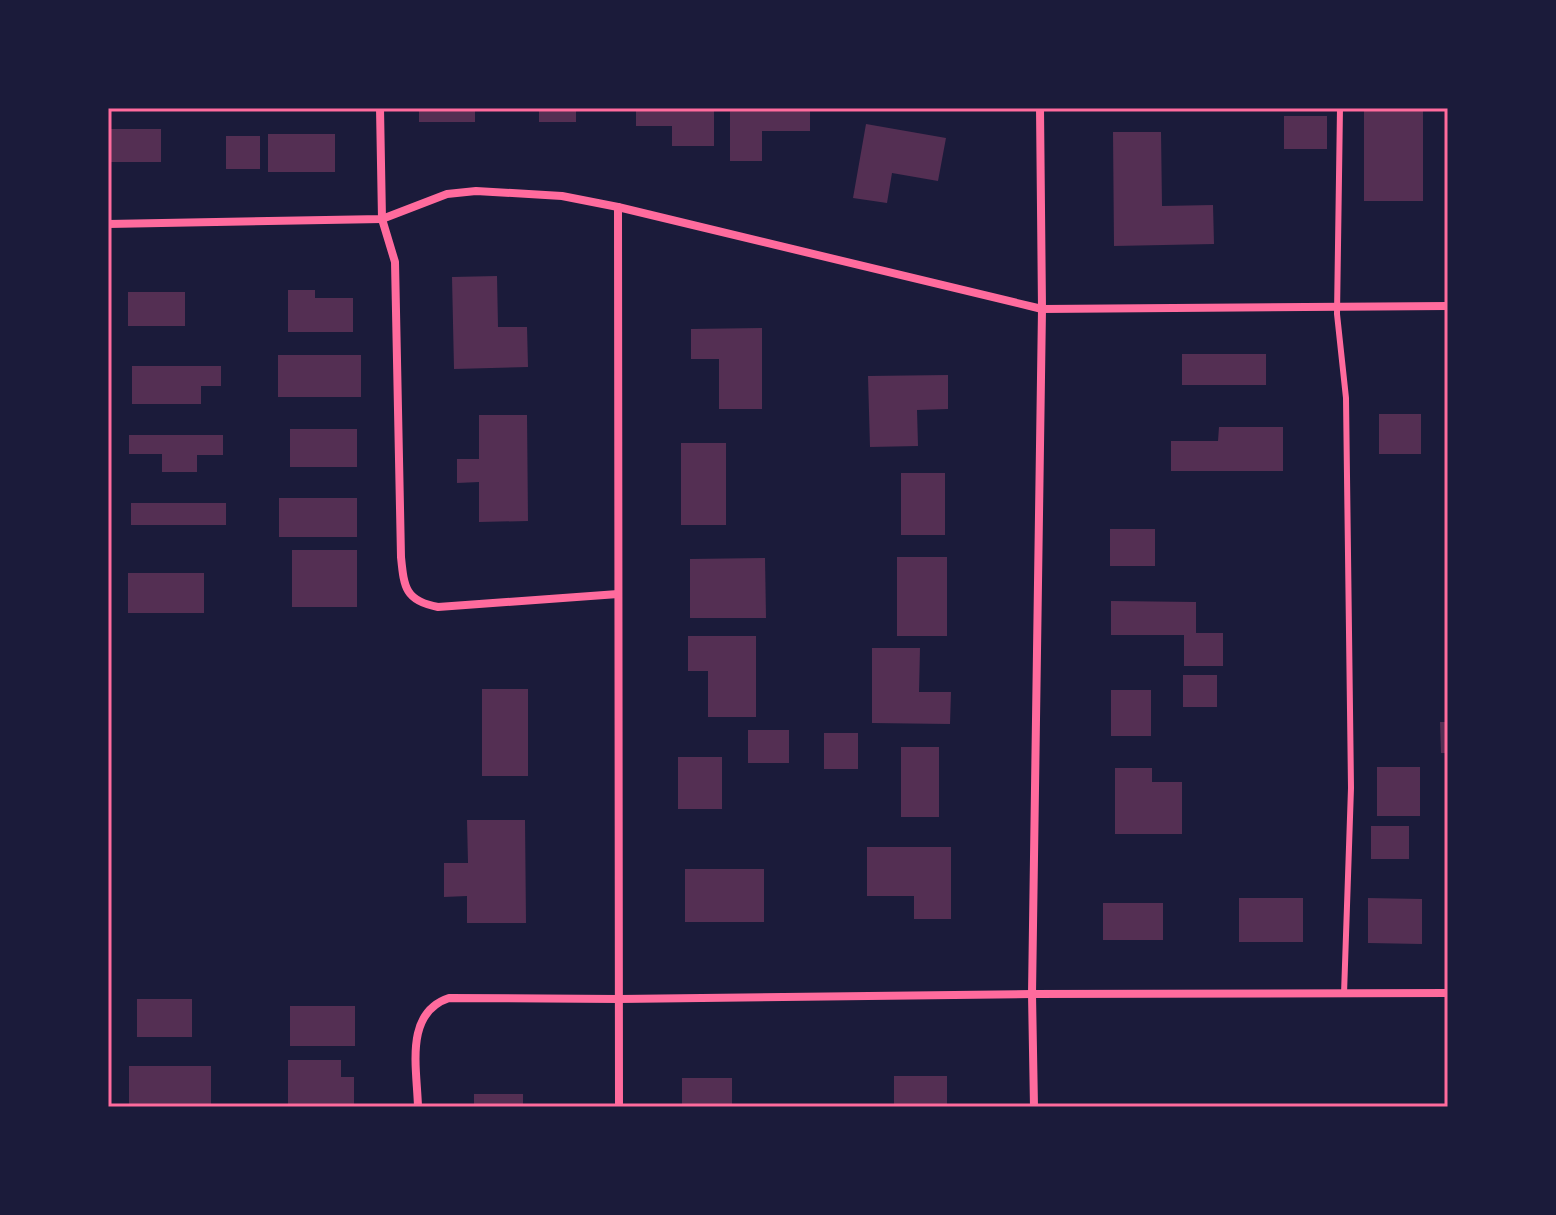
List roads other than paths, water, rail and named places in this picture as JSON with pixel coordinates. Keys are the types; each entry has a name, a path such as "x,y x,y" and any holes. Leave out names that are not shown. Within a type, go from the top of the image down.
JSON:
{"street":[{"path":"380,108 382,219 395,262 401,557 403,580 408,593 415,600 438,607 618,594"},
{"path":"1034,1107 1032,994 1042,309 1040,108"},
{"path":"108,224 382,219 447,194 476,191 562,196 1042,309 1448,306"},
{"path":"618,207 619,1107"},
{"path":"418,1107 417,1033 428,1008 449,998 1448,993"}],"lane":[{"path":"1340,108 1337,307 1346,398 1351,788 1344,994"}]}
